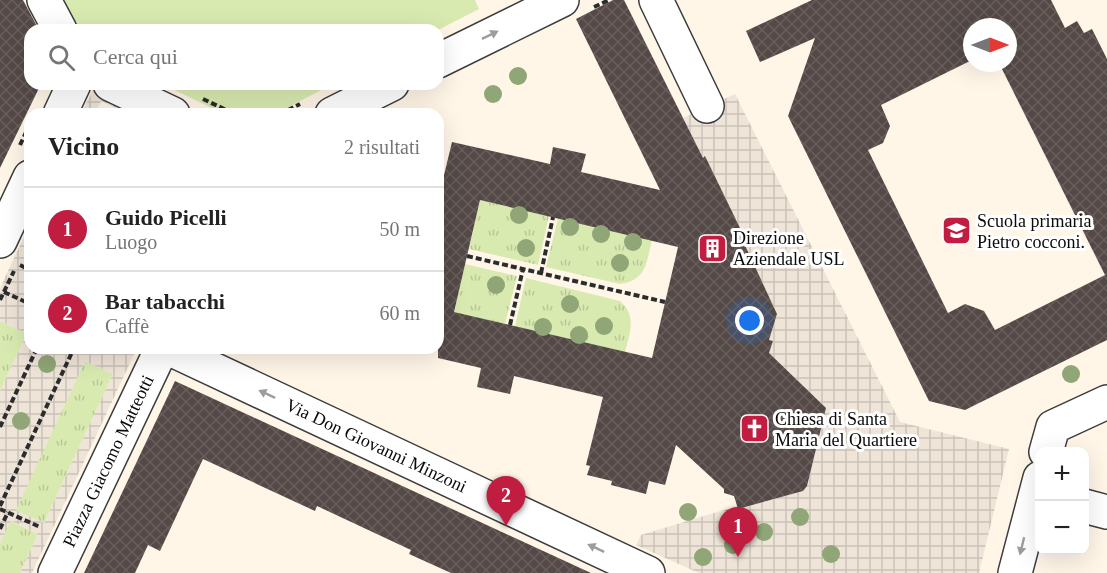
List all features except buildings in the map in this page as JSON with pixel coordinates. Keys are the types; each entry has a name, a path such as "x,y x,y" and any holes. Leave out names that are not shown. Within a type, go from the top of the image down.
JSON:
{"street":[{"path":"44,0 57,24"},
{"path":"444,58 562,0"},
{"path":"656,0 708,106"},
{"path":"63,108 71,90"},
{"path":"123,90 160,108"},
{"path":"344,108 380,90"},
{"path":"0,241 24,190"},
{"name":"Piazza Giacomo Matteotti","path":"55,573 159,354"},
{"name":"Via Don Giovanni Minzoni","path":"181,354 648,573"},
{"path":"1049,439 1107,402"},
{"path":"1015,573 1035,500"},
{"path":"1089,507 1107,512"}],"path":[{"path":"541,273 554,217"},
{"path":"467,256 665,302"},
{"path":"510,325 523,269"},
{"path":"4,292 24,301"},
{"path":"0,427 34,354"},
{"path":"46,530 0,507 71,354"},
{"path":"0,529 8,512"}],"green space":[{"path":"59,0 475,0 479,9 444,27 444,24 72,24"},
{"path":"174,90 321,90 287,108 212,108"},
{"path":"480,200 549,216 538,265 469,249"},
{"path":"558,218 652,240 644,269 636,279 620,284 546,267"},
{"path":"465,264 517,276 505,324 454,312"},
{"path":"526,278 620,301 629,312 631,325 625,352 515,326"},
{"path":"0,321 24,333 24,340 0,391"},
{"path":"85,361 113,374 44,523 15,510"},
{"path":"10,521 38,534 20,573 0,573 0,543"}],"shaded area":[{"path":"93,90 131,108 116,108 101,101 98,108 84,108"},
{"path":"735,94 900,422 1009,449 979,573 699,573 636,545 641,535 737,506 738,509 803,491 807,486 825,412 824,406 769,353 773,341 769,340 777,314 738,230 740,228 683,118"},
{"path":"24,237 24,333 0,321 0,288"},
{"path":"24,340 24,354 134,354 32,573 20,573 38,534 11,521 0,543 0,391","holes":["85,361 113,374 44,523 16,510"]}],"place":[{"name":"Scuola primaria Pietro cocconi.","path":"956,231"},
{"name":"Direzione Aziendale USL","path":"712,248"},
{"name":"Chiesa di Santa Maria del Quartiere","path":"754,429"},
{"name":"Bar tabacchi","path":"506,526"},
{"name":"Guido Picelli","path":"738,557"}]}
